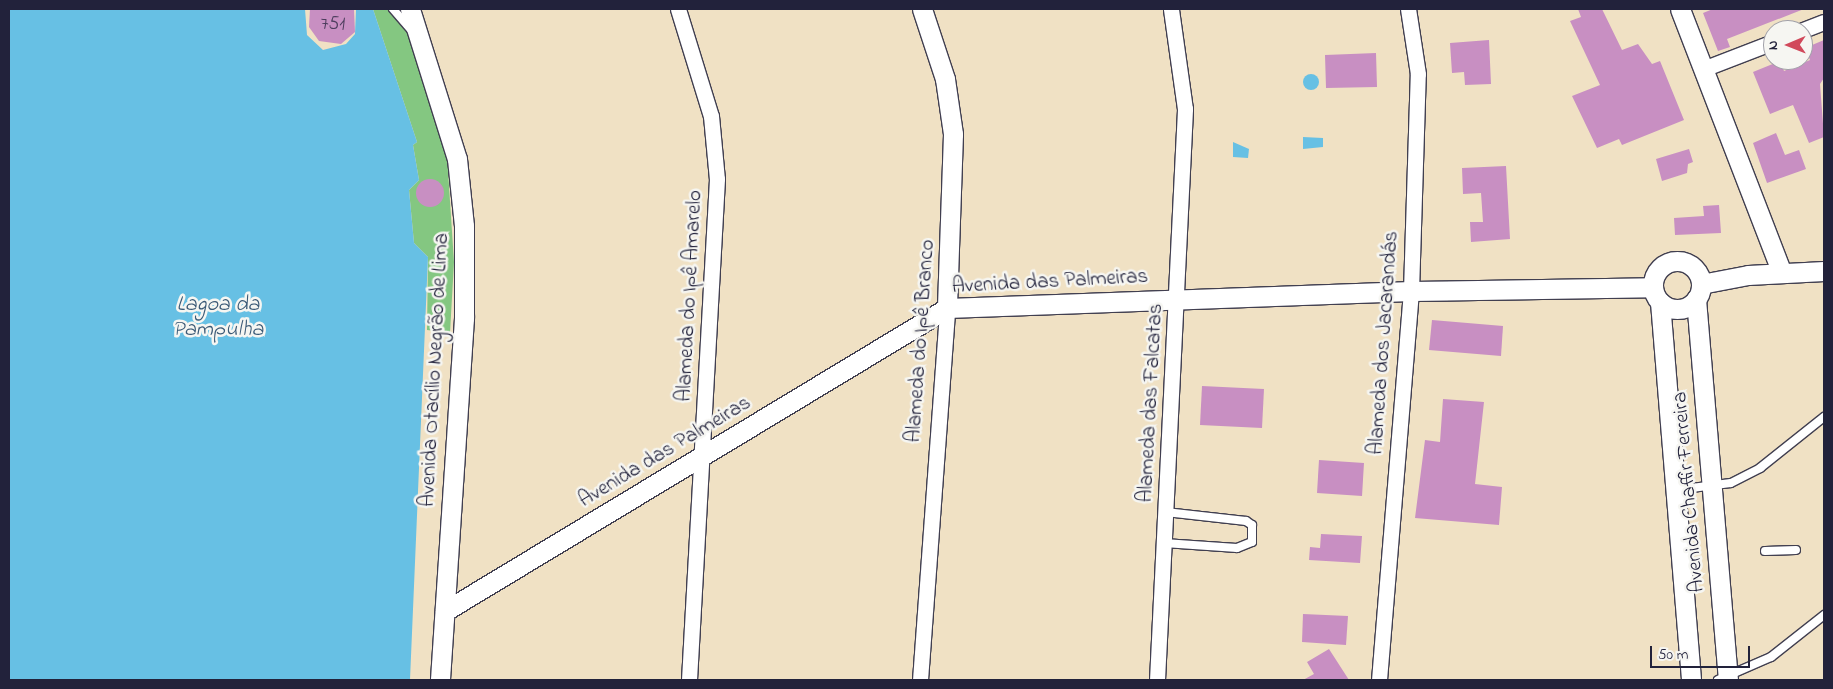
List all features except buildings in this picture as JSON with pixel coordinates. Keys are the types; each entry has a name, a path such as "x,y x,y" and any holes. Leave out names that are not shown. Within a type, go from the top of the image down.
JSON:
{"street":[{"name":"Avenida Otacílio Negrão de Lima","path":"410,9 457,159 464,226 464,318 440,680"},
{"name":"Alameda do Ipê Amarelo","path":"678,9 707,98 716,156 704,455 689,680"},
{"name":"Alameda do Ipê Branco","path":"920,680 947,308 953,134 945,79 922,9"},
{"name":"Alameda das Falcatas","path":"1157,680 1178,298 1185,110 1171,9"},
{"name":"Alameda dos Jacarandás","path":"1379,680 1411,291 1418,74 1408,9"},
{"path":"1680,9 1777,273"},
{"path":"1703,69 1763,46"},
{"path":"1748,275 1698,292 1674,309 1656,287 1668,262 1748,275 1824,271"},
{"path":"1692,266 1698,292"},
{"name":"Avenida das Palmeiras","path":"445,611 947,308 1178,298 1411,291 1656,287"},
{"name":"Avenida Chaffir Ferreira","path":"1656,287 1691,680"},
{"name":"Avenida Chaffir Ferreira","path":"1698,292 1710,488 1725,679"}],"lane":[{"path":"393,9 419,35"},
{"path":"1675,490 1710,488 1760,468 1824,417"},
{"path":"1164,543 1237,548 1252,542 1252,525 1246,521 1166,512"},
{"path":"1765,551 1796,550"},
{"path":"1725,679 1771,657 1824,615"}],"green space":[{"path":"373,9 405,9 446,140 454,262 450,333 427,330 428,257 414,243 409,190 419,180 413,145 417,142"}],"water":[{"name":"Lagoa da Pampulha","path":"9,9 305,9 307,35 323,50 346,44 355,34 356,9 373,9 417,142 413,145 419,180 409,190 414,243 428,257 410,680 9,680"},
{"path":"1311,74 1319,82 1311,90 1303,82"},
{"path":"1303,137 1323,138 1323,147 1303,149"},
{"path":"1233,142 1249,149 1248,158 1233,157"}]}
